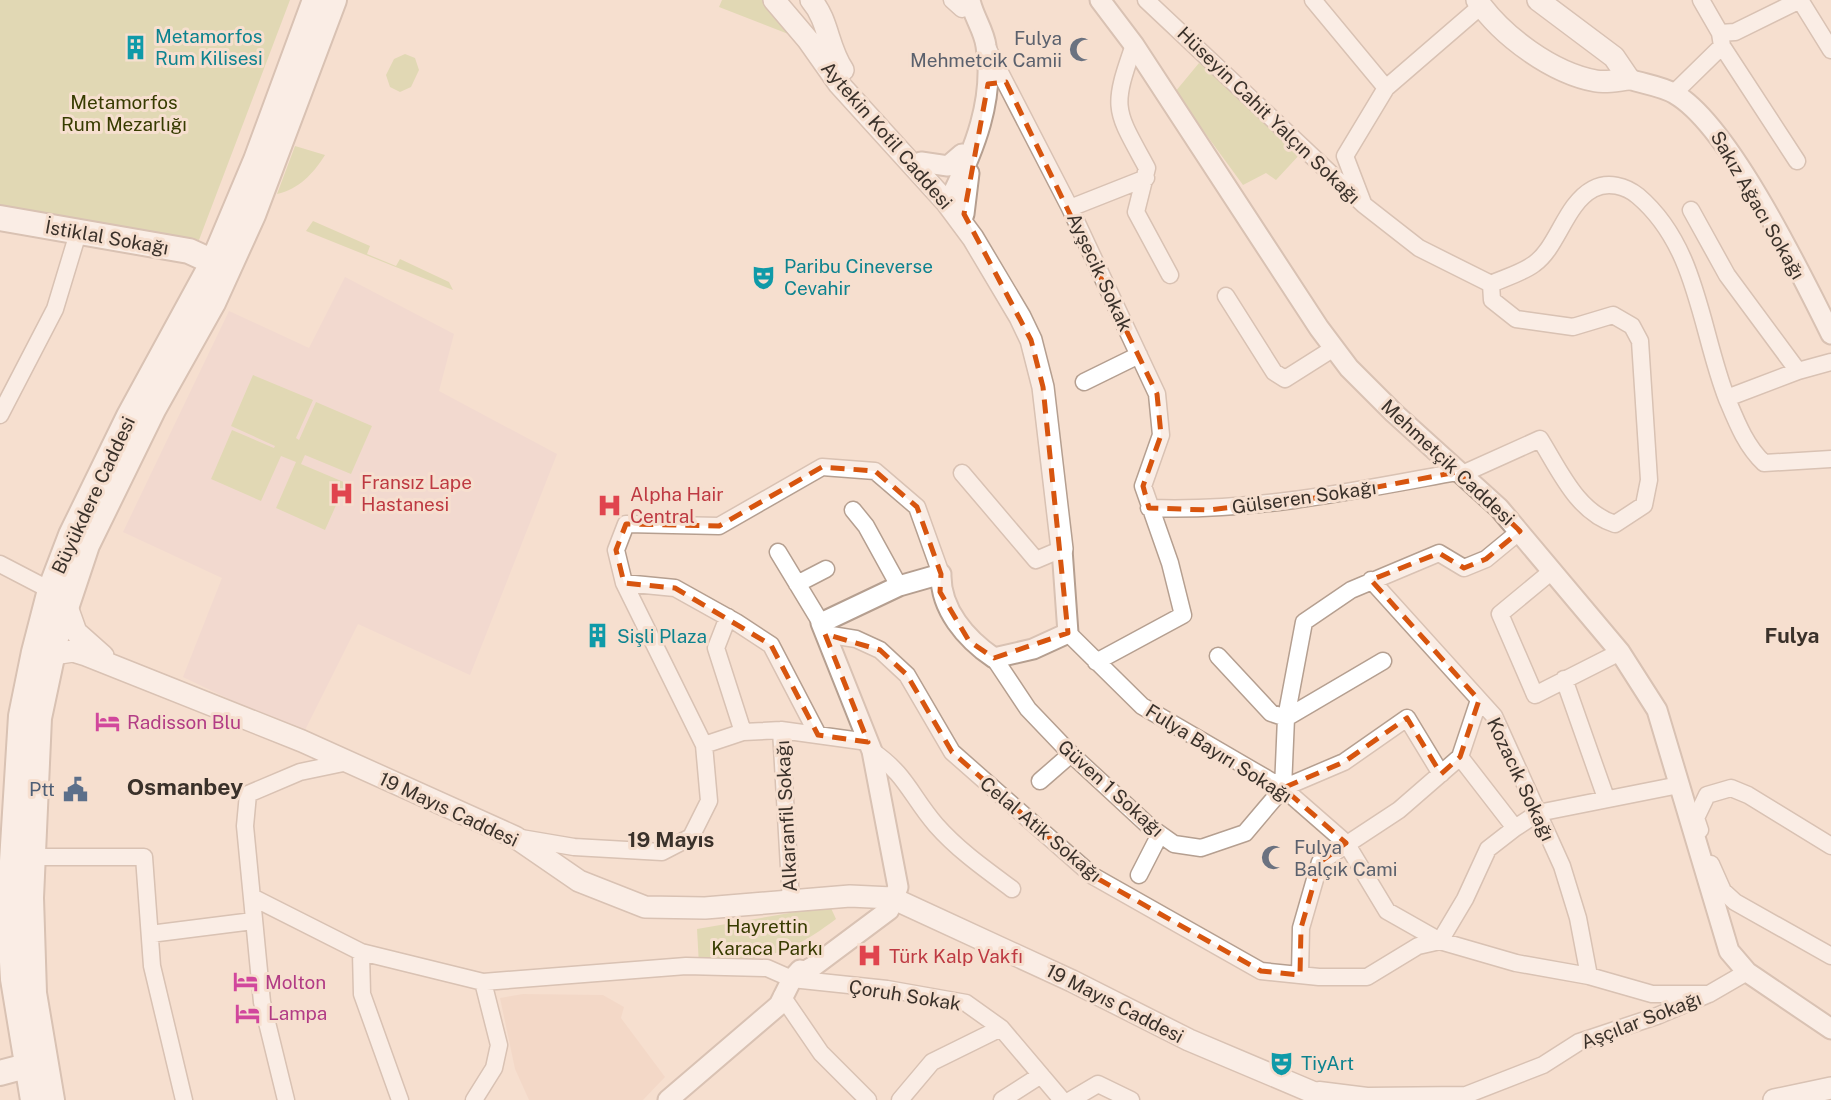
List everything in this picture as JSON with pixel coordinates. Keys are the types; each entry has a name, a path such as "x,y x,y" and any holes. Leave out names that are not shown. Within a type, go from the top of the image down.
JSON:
{"main road":[{"name":"Büyükdere Caddesi","path":"34,1056 13,979 10,878 22,716 58,597 71,536 129,416 213,262 256,160 315,0"},
{"name":"Büyükdere Caddesi","path":"34,1056 30,956 39,718 53,654 58,597 87,545 153,410 213,303 273,167 334,0"},
{"name":"Aytekin Kotil Caddesi","path":"774,0 795,25 822,48 921,162 949,199 1031,340 1043,387 1062,549"},
{"path":"795,25 810,12 810,0"},
{"name":"Aytekin Kotil Caddesi","path":"810,0 821,12 822,48 839,84 949,199"},
{"path":"1479,3 1488,16 1539,57 1576,76 1599,82 1629,79 1614,57 1548,3"},
{"name":"İstiklal Sokağı","path":"0,218 189,251 213,262"},
{"path":"213,262 218,274 213,303"},
{"name":"19 Mayıs Caddesi","path":"58,597 76,632 116,666"},
{"name":"19 Mayıs Caddesi","path":"53,654 73,651 116,666 348,762 515,837 579,881 645,907 705,908 850,897 892,898 1072,981 1189,1040 1331,1100"},
{"path":"0,1073 34,1056"},
{"path":"33,1100 34,1056"},
{"path":"34,1056 52,1100"},
{"path":"1774,1100 1831,1088"}],"street":[{"name":"Mehmetçik Caddesi","path":"1100,0 1134,45 1349,368 1458,473 1499,508 1620,652 1657,710 1679,785 1717,895 1729,951 1748,972 1831,1029"},
{"name":"Hüseyin Cahit Yalçın Sokağı","path":"1146,0 1313,161 1364,205 1419,248 1491,284"},
{"path":"1313,0 1386,88"},
{"path":"1701,0 1721,39 1797,161"},
{"path":"1674,93 1721,39 1800,0 1831,50"},
{"path":"949,199 997,83 963,3"},
{"path":"1345,156 1386,88 1479,3"},
{"path":"949,199 967,155 978,94 981,44"},
{"path":"1134,45 1118,89 1119,116 1147,167 1136,212 1170,275"},
{"name":"Sakız Ağacı Sokağı","path":"1629,79 1674,93 1711,125 1751,186 1831,334"},
{"name":"Ayşecik Sokak","path":"997,83 1070,208 1157,394 1161,435 1143,486 1170,563 1183,615 1096,662"},
{"path":"921,162 948,166 967,155"},
{"path":"1313,161 1345,156"},
{"path":"1345,156 1364,205"},
{"path":"1070,208 1146,178"},
{"path":"1491,284 1536,263 1581,198 1595,188 1613,185 1629,189 1651,207 1675,239 1696,291 1727,398 1749,449 1764,463 1831,458"},
{"path":"1690,209 1727,275 1798,371"},
{"path":"0,415 55,309 78,233"},
{"name":"Gülseren Sokağı","path":"1149,508 1208,510 1298,500 1458,473 1540,439 1570,489 1597,518 1615,524 1644,505 1649,480 1640,341 1632,326 1613,315 1573,327 1516,319 1492,300 1491,284"},
{"path":"1226,296 1274,372 1285,379 1334,348"},
{"path":"1084,382 1139,355"},
{"path":"1727,398 1798,371 1831,362"},
{"path":"515,837 575,847 662,852 691,837 709,802 704,745 624,583 616,550 626,524 719,526 822,467 875,471 917,507 941,574 899,586 823,629"},
{"path":"962,473 1036,560 1062,549 1068,633 1033,649 994,658"},
{"path":"853,510 866,526 899,586"},
{"path":"1441,774 1407,718 1344,761 1283,788 1286,718 1304,622 1351,590 1371,580 1439,553 1464,568 1486,559 1520,531"},
{"path":"657,1100 787,987 877,903 892,898 898,887 870,746 823,629 778,552"},
{"path":"0,564 58,597"},
{"path":"797,584 826,569"},
{"path":"1552,571 1500,614 1535,695 1620,652"},
{"name":"Güven 1 Sokağı","path":"941,574 940,592 969,641 994,658 1028,709 1071,754 1174,844 1200,848 1245,833 1283,788"},
{"name":"Kozacık Sokağı","path":"1371,580 1494,716 1570,892 1590,976"},
{"path":"624,583 675,588 728,617 771,645 818,735"},
{"path":"728,617 716,648 744,732"},
{"name":"Celal Atik Sokağı","path":"823,629 880,650 907,675 952,752 1093,876 1261,971 1367,977 1418,946 1440,941"},
{"name":"Fulya Bayırı Sokağı","path":"1068,633 1142,705 1283,788 1346,844 1387,911 1440,941 1516,963 1590,976 1652,994 1709,994"},
{"path":"1218,656 1271,713 1286,718 1383,661"},
{"path":"1564,679 1590,744 1606,797"},
{"path":"1300,975 1301,928 1320,862 1399,810 1460,757 1479,699"},
{"path":"704,745 744,732 780,730 870,746 894,766 944,832 968,856 1012,889"},
{"name":"Alkaranfil Sokağı","path":"780,730 791,902"},
{"path":"1040,782 1071,754"},
{"path":"1460,757 1515,828"},
{"path":"286,1100 262,1002 245,826 248,794 300,772 348,762"},
{"path":"1440,941 1465,899 1488,849 1515,828 1538,813 1606,797 1679,785"},
{"path":"1831,846 1748,794 1731,788 1719,789 1707,795 1696,818 1717,895 1735,902 1831,956"},
{"path":"1139,875 1160,834"},
{"path":"32,857 144,857 152,966 184,1100"},
{"name":"Çoruh Sokak","path":"252,897 361,952 483,982 687,966 767,968 787,987 887,989 966,1003 1001,1028 1062,1100"},
{"path":"150,934 253,921"},
{"path":"361,952 362,994 400,1100"},
{"name":"Aşçılar Sokağı","path":"1289,1082 1320,1090 1367,1096 1466,1095 1543,1065 1579,1042 1657,1016 1709,994 1748,972"},
{"path":"474,1100 495,1068 499,1045 483,982"},
{"path":"668,1100 779,1005 787,987"},
{"path":"787,987 821,1053 868,1100"},
{"name":"Mehmetçik Caddesi","path":"1797,1006 1831,1037"},
{"path":"900,1100 932,1062 1001,1028"},
{"path":"1002,1100 1041,1075"},
{"path":"1071,1100 1098,1084 1131,1100"}],"highlighted area":[{"path":"1006,82 1157,394 1161,435 1143,486 1149,508 1208,510 1324,497 1457,472 1520,531 1486,559 1464,568 1439,553 1371,580 1479,700 1460,757 1441,774 1407,718 1344,762 1283,788 1346,843 1320,862 1301,928 1300,975 1261,971 1093,876 952,752 907,675 880,650 825,634 868,742 818,735 771,645 675,588 624,583 616,550 626,524 719,526 822,467 875,471 917,507 941,574 940,592 969,641 994,658 1068,633 1043,387 1031,340 964,214 988,84"}],"shaded area":[{"name":"Fransız Lape Hastanesi","path":"345,277 454,334 439,391 557,454 470,675 358,624 303,734 183,677 222,578 123,532 229,311 309,348"},
{"path":"523,994 603,995 624,1007 621,1018 665,1077 643,1100 529,1100 515,1069 500,998"}],"green space":[{"name":"Metamorfos Rum Mezarlığı","path":"0,0 290,0 199,240 0,208"},
{"path":"722,0 765,0 796,37 719,7"},
{"path":"405,54 415,58 419,70 411,87 400,92 390,87 386,75 394,59"},
{"path":"1199,63 1302,152 1276,180 1266,173 1243,185 1175,92"},
{"path":"295,146 325,155 305,180 277,194"},
{"path":"313,221 370,246 367,254 396,266 400,259 449,282 453,290 306,231"},
{"path":"253,375 313,400 296,438 299,440 316,402 372,426 351,474 305,455 301,464 346,483 325,530 276,508 296,462 281,456 261,501 211,479 232,430 274,448 275,446 231,426"},
{"name":"Hayrettin Karaca Parkı","path":"830,906 836,919 786,949 756,958 699,965 697,929"}],"place":[{"name":"Metamorfos Rum Kilisesi","path":"135,47"},
{"name":"Fulya Mehmetcik Camii","path":"1082,49"},
{"name":"Paribu Cineverse Cevahir","path":"764,277"},
{"name":"Fransız Lape Hastanesi","path":"341,493"},
{"name":"Alpha Hair Central","path":"610,505"},
{"name":"Sişli Plaza","path":"597,636"},
{"name":"Radisson Blu","path":"107,722"},
{"name":"Ptt","path":"75,789"},
{"name":"Fulya Balçık Cami","path":"1274,858"},
{"name":"Türk Kalp Vakfı","path":"869,956"},
{"name":"Molton","path":"245,982"},
{"name":"Lampa","path":"248,1013"},
{"name":"TiyArt","path":"1281,1063"}],"district":[{"name":"Fulya","path":"1792,635"},
{"name":"Osmanbey","path":"185,786"},
{"name":"19 Mayıs","path":"671,839"}]}
